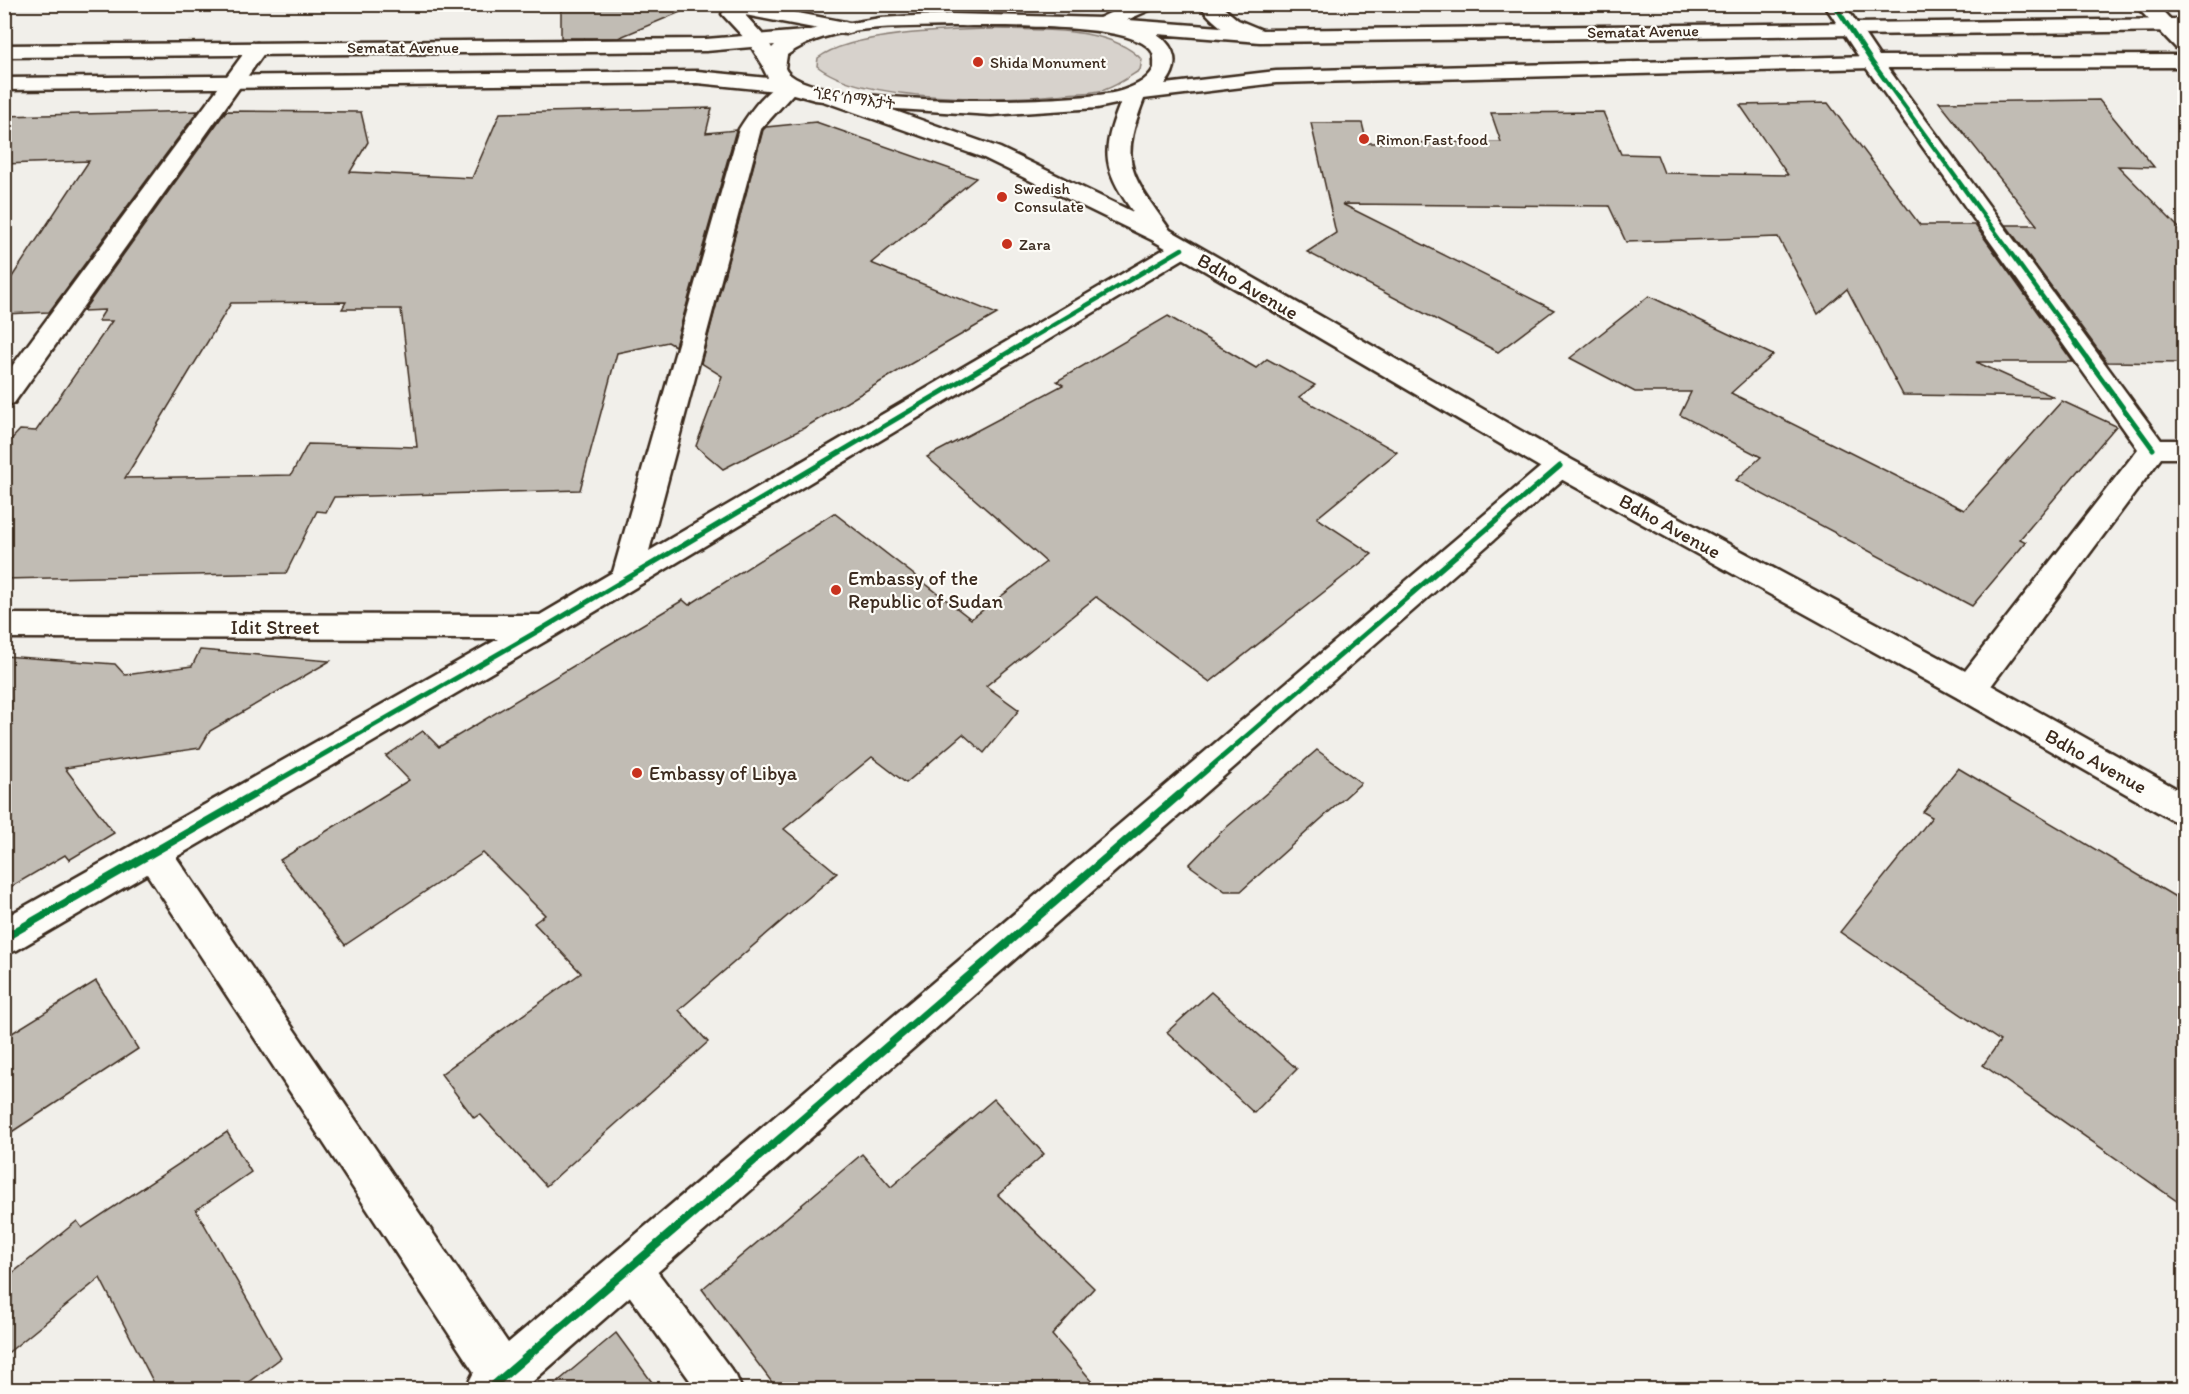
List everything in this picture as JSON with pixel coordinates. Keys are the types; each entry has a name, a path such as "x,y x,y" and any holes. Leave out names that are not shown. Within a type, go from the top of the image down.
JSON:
{"main road":[{"path":"627,576 750,129 781,76 758,40 722,4"},
{"path":"728,4 765,15 845,28"},
{"path":"1101,24 1146,4"},
{"path":"1209,4 1215,15 1229,25 1260,36"},
{"path":"1834,4 1872,62 2153,449"},
{"path":"2144,4 2175,26 2184,45"},
{"name":"ጎደና ሰማእታት","path":"951,20 1101,24 1126,29 1147,37 1164,55 1165,68 1159,79 1134,94 1112,100 1042,108 971,109 907,106 807,92 781,76 776,55 801,36 845,28 951,20"},
{"name":"Sematat Avenue","path":"1101,24 1260,36 2175,26"},
{"name":"Sematat Avenue","path":"4,51 706,45 801,36"},
{"path":"4,398 257,49"},
{"name":"Sematat Avenue","path":"1134,94 1276,77 1872,62 2184,61"},
{"name":"Sematat Avenue","path":"4,84 781,76"},
{"path":"4,938 545,627 1171,242 1118,170 1116,147 1120,127 1134,94"},
{"name":"Bdho Avenue","path":"828,95 992,153 1171,242 1560,466 1970,689 2184,810"},
{"path":"2153,449 2184,449"},
{"path":"1970,689 2153,449"},
{"path":"153,853 496,1383 1560,466"},
{"name":"Idit Street","path":"4,626 545,627"}],"lane":[{"path":"631,1267 722,1389"}],"shaded area":[{"path":"996,29 1074,32 1112,41 1129,49 1142,60 1140,70 1114,86 1095,92 974,98 938,97 868,87 839,78 817,66 818,58 834,49 878,38 929,32"}],"building":[{"path":"561,4 695,4 695,6 618,38 561,38"},
{"path":"2099,100 2154,167 2118,166 2184,233 2184,363 2107,362 2006,225 2037,225 1939,102"},
{"path":"1828,103 1920,225 1975,225 2073,362 1976,362 2054,397 1903,395 1847,289 1818,314 1778,237 1626,242 1609,206 1342,204 1554,310 1498,352 1307,252 1336,233 1311,123 1362,123 1367,143 1501,142 1491,113 1603,112 1621,154 1657,155 1664,173 1788,175 1740,105"},
{"path":"712,108 706,133 736,130 675,346 668,342 617,353 580,490 334,497 326,512 317,511 286,573 4,579 4,447 20,430 36,431 112,321 98,321 105,310 83,311 226,111 361,112 368,142 350,172 472,178 500,113","holes":["346,302 342,309 401,309 417,447 308,444 291,475 125,478 231,303"]},
{"path":"198,111 49,312 4,314 4,289 89,161 4,164 4,116"},
{"path":"816,122 976,178 871,263 997,314 804,428 723,469 696,446 722,376 701,363 763,130 766,127"},
{"path":"1649,296 1773,355 1731,393 1964,510 2062,401 2116,426 2020,539 2026,542 1972,606 1736,480 1761,457 1680,415 1691,392 1635,392 1570,358"},
{"path":"1168,316 1256,368 1267,359 1315,385 1299,397 1397,452 1317,518 1372,554 1210,682 1096,597 986,686 1019,710 984,753 963,734 906,783 872,757 784,829 837,873 679,1010 708,1042 546,1186 480,1114 474,1118 441,1074 581,973 534,923 545,915 483,853 345,945 280,860 409,780 386,756 423,731 439,747 683,600 689,605 834,513 971,619 1046,562 927,457 1063,385 1057,381"},
{"path":"200,650 330,661 210,731 200,748 65,768 114,833 69,860 65,855 4,891 4,656 115,664 125,675 192,666"},
{"path":"1317,750 1361,783 1241,891 1225,891 1189,865 1221,832"},
{"path":"1958,768 2184,902 2184,1206 1983,1065 2000,1041 1840,932 1932,817 1923,812"},
{"path":"96,981 138,1049 4,1137 4,1038"},
{"path":"1211,992 1297,1069 1254,1113 1167,1032"},
{"path":"994,1099 1044,1154 998,1195 1094,1288 1052,1335 1099,1389 777,1389 702,1289 862,1154 891,1187"},
{"path":"227,1132 251,1172 196,1210 281,1358 239,1389 157,1389 100,1278 4,1356 4,1280 77,1221 82,1228"},
{"path":"616,1333 657,1389 549,1389"}],"cycle path":[{"path":"1834,4 1872,62 2153,449"},
{"path":"4,938 545,627 1182,249"},
{"path":"488,1390 1560,466"}],"place":[{"name":"Shida Monument","path":"978,62"},
{"name":"Rimon Fast food","path":"1364,139"},
{"name":"Swedish Consulate","path":"1002,197"},
{"name":"Zara","path":"1007,244"},
{"name":"Embassy of the Republic of Sudan","path":"836,590"},
{"name":"Embassy of Libya","path":"637,773"}]}
